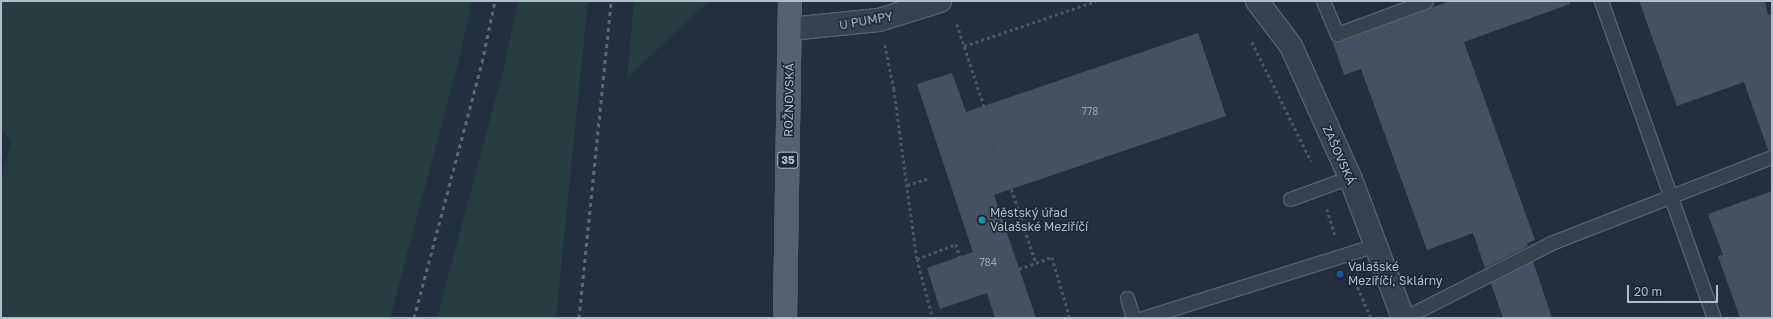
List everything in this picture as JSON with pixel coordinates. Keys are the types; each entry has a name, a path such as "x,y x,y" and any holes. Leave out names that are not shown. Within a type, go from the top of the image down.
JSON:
{"main road":[{"name":"ROŽNOVSKÁ","path":"785,318 790,1"}],"street":[{"name":"U PUMPY","path":"790,29 879,20 940,1"},
{"name":"ZAŠOVSKÁ","path":"1256,1 1291,46 1350,177 1403,318"}],"lane":[{"path":"1323,1 1337,34 1426,1"},
{"path":"1601,1 1714,318"},
{"path":"1403,318 1551,243 1671,195 1772,158"},
{"path":"1290,199 1350,177"},
{"path":"1143,318 1376,245"},
{"path":"1127,298 1133,318"}],"path":[{"path":"964,46 1096,1"},
{"path":"957,24 1036,263"},
{"path":"1250,39 1314,167 1344,254 1371,318"},
{"path":"885,45 917,259 933,318"},
{"path":"907,186 927,180"},
{"path":"917,259 956,244 960,257"},
{"path":"1019,269 1052,257 1070,318"}],"green space":[{"path":"1,1 472,1 460,56 390,318 1,318 1,178 12,140 1,129"},
{"path":"518,1 588,1 556,318 437,318 504,67"},
{"path":"634,1 709,1 627,78"}],"building":[{"path":"1450,1 1569,1 1570,4 1464,42 1535,240 1527,243 1528,246 1485,268 1473,233 1427,250 1361,69 1344,75 1333,43"},
{"path":"1639,1 1765,1 1768,15 1772,14 1772,149 1768,150 1744,82 1677,106"},
{"path":"1198,33 1226,116 994,195 1036,318 995,318 987,293 940,309 927,268 973,252 917,84 952,73 966,112"},
{"path":"1772,191 1772,318 1740,318 1718,256 1723,255 1708,214"},
{"path":"1533,261 1552,318 1503,318 1491,283"}],"railway":[{"path":"414,318 482,62 495,1"},
{"path":"579,318 611,1"}],"place":[{"name":"Městský úřad Valašské Meziříčí","path":"982,220"},
{"name":"Valašské Meziříčí, Sklárny","path":"1340,274"}]}
